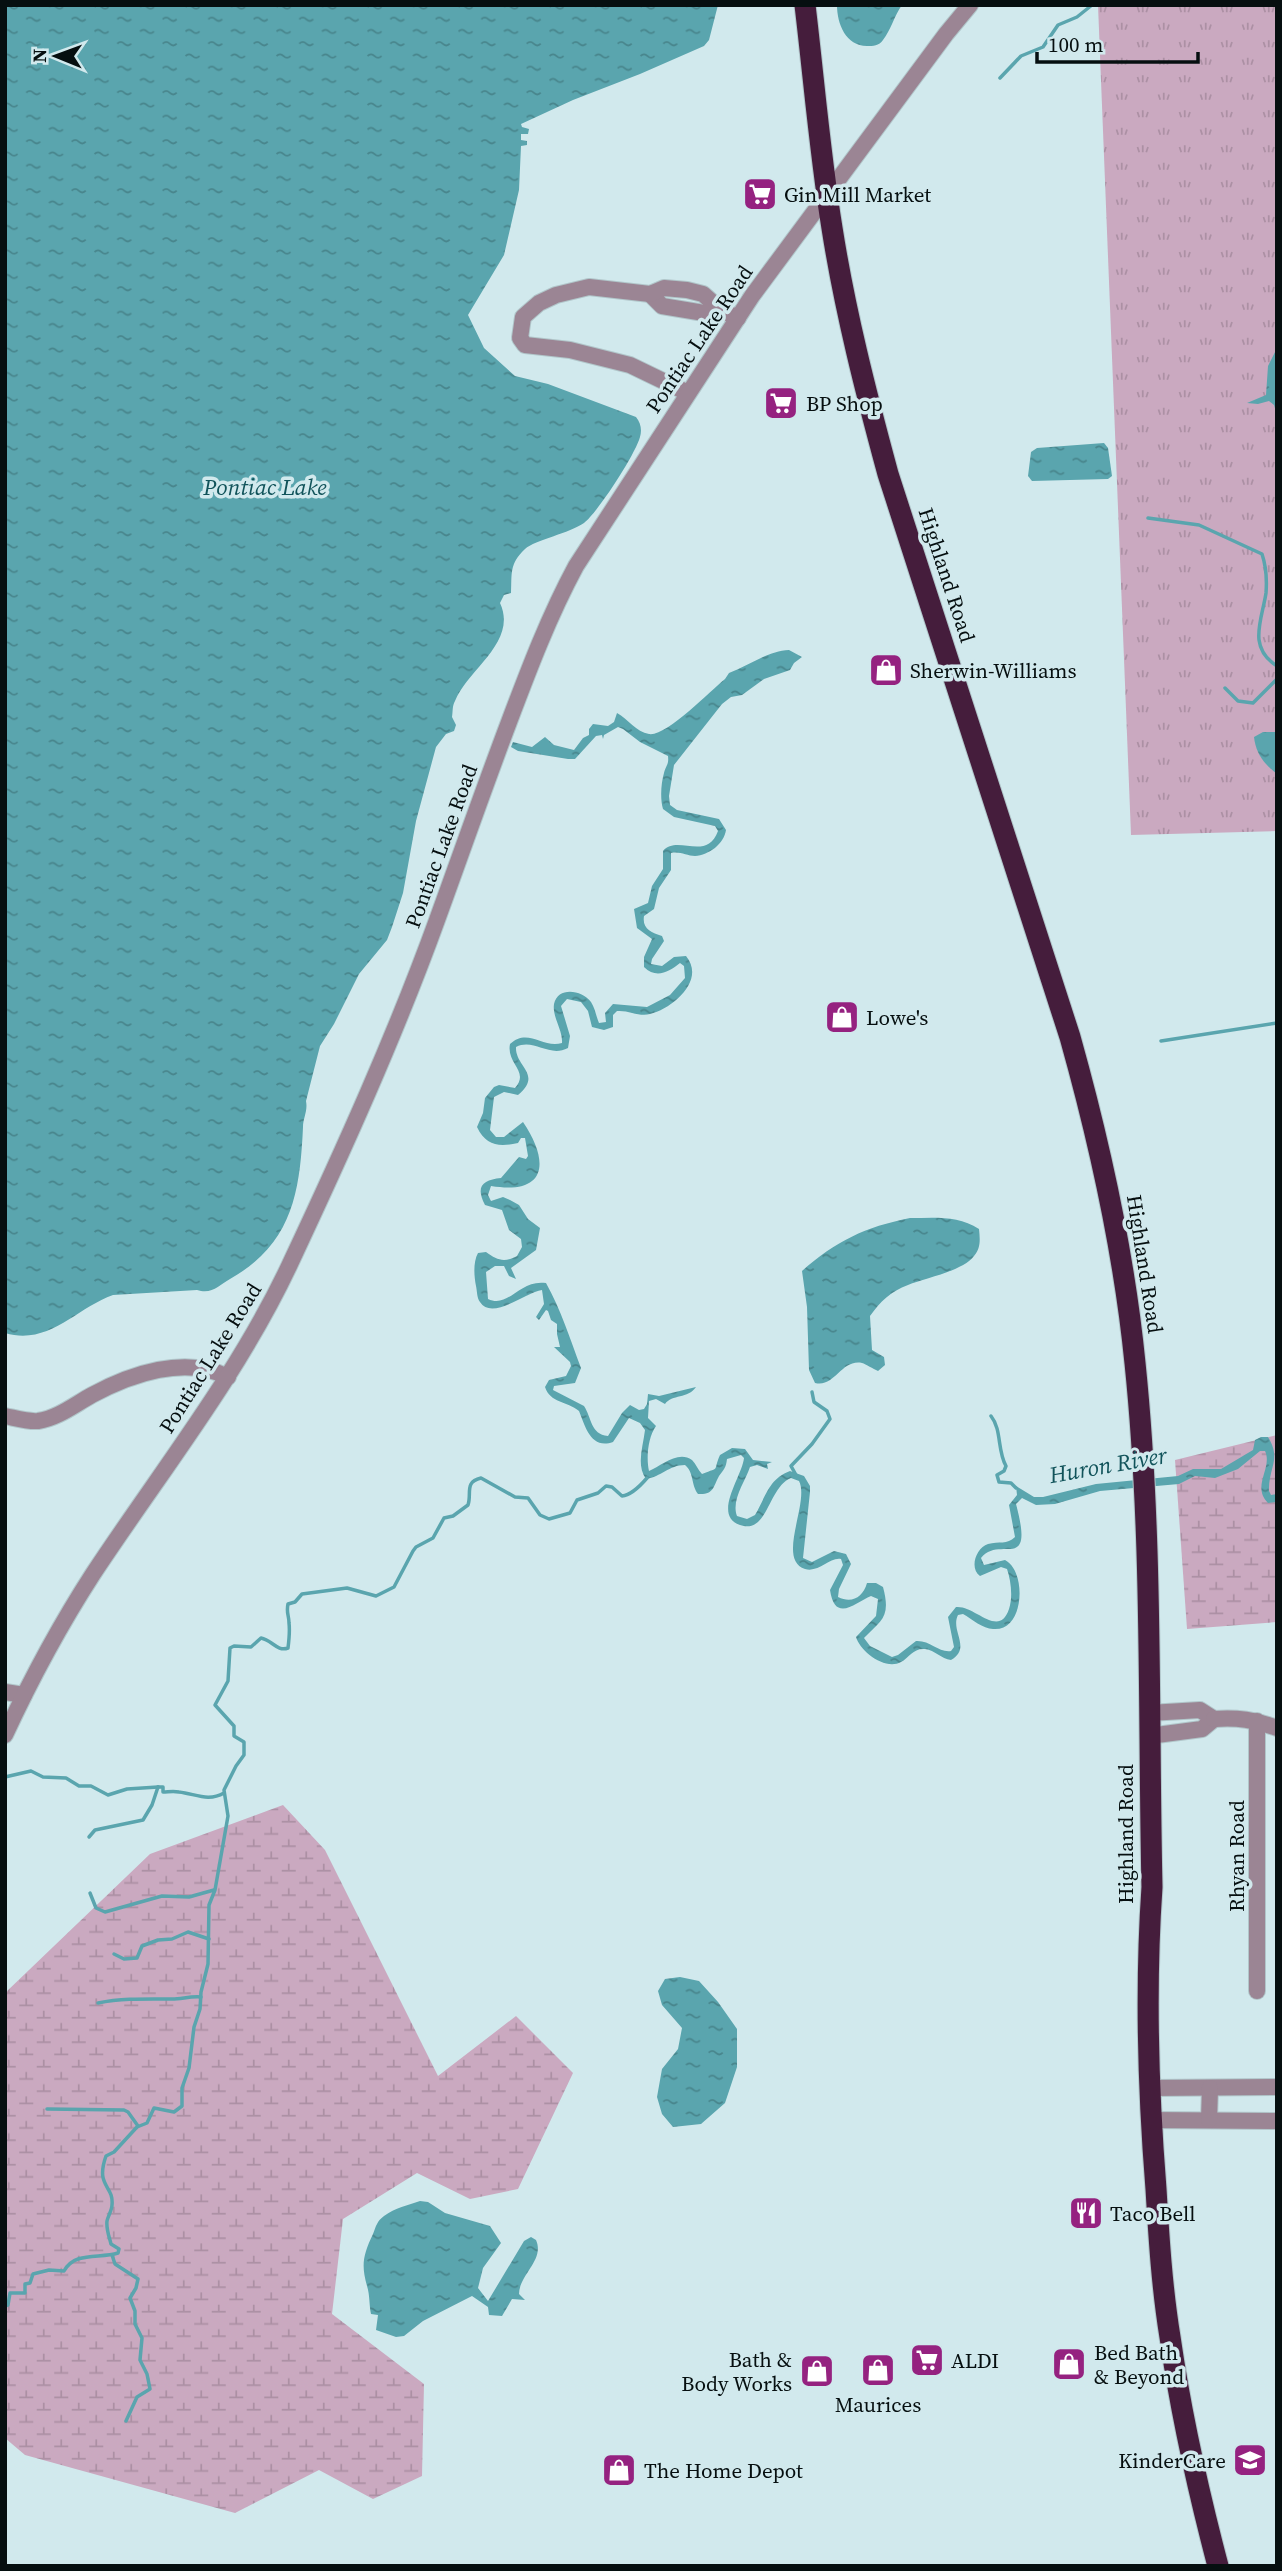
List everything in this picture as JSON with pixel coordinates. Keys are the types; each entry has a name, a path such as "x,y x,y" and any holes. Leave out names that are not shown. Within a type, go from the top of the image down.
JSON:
{"highway":[{"name":"Highland Road","path":"806,5 827,196 852,337 888,474 1051,975 1090,1108 1125,1280 1135,1364 1146,1538 1152,1887 1149,1939 1150,2120 1170,2340 1191,2456 1218,2566"}],"street":[{"name":"Pontiac Lake Road","path":"5,1735 24,1695 91,1577 228,1377 278,1289 373,1077 426,947 554,609 596,532 738,318 970,5"},
{"path":"688,393 630,365 570,351 525,345 520,338 523,317 539,303 556,295 589,287 650,294 664,288 703,294 721,310 738,318"},
{"path":"5,1416 35,1422 56,1416 121,1380 145,1372 207,1369 228,1377"},
{"path":"5,1692 24,1695"},
{"path":"1149,1713 1200,1710 1214,1718 1236,1717 1277,1728"},
{"path":"1149,1736 1202,1729 1214,1718"},
{"name":"Rhyan Road","path":"1257,1721 1257,1992"},
{"path":"1149,2088 1277,2087"},
{"path":"1209,2120 1210,2088"},
{"path":"1150,2120 1277,2121"}],"green space":[{"path":"1098,5 1277,5 1277,831 1131,835"},
{"path":"1277,1435 1277,1622 1187,1629 1175,1460"},
{"path":"283,1805 325,1850 438,2076 516,2016 573,2073 518,2189 470,2199 417,2173 343,2219 332,2314 424,2384 422,2476 373,2499 319,2470 235,2513 25,2455 5,2438 5,1993 150,1854"}],"water":[{"name":"Pontiac Lake","path":"5,5 718,5 709,40 704,46 521,124 529,129 528,134 521,134 521,140 527,141 527,145 521,146 519,190 504,255 468,315 484,348 515,376 548,384 636,417 641,434 624,469 590,517 578,527 525,549 514,565 511,593 504,595 500,603 504,617 497,643 461,689 454,703 454,731 446,734 436,747 416,821 403,893 387,940 359,974 320,1046 306,1101 295,1195 280,1233 251,1265 211,1290 113,1295 49,1330 21,1336 5,1333"},
{"path":"837,5 902,5 881,42 867,46 853,42 844,33"},
{"path":"1277,348 1277,415 1274,405 1269,401 1247,403 1266,395 1268,366"},
{"path":"1104,443 1108,448 1112,476 1108,479 1032,481 1028,476 1031,452 1037,448"},
{"path":"789,650 802,657 790,670 764,679 742,695 731,697 722,704 674,765 670,805 677,810 719,819 726,830 719,844 705,853 695,856 671,853 671,870 659,888 654,909 644,916 646,927 662,936 664,941 651,964 662,966 674,957 686,956 691,965 692,974 684,992 668,1006 650,1014 617,1011 613,1015 613,1027 604,1030 592,1027 588,1011 581,1002 567,999 561,1006 570,1036 568,1048 554,1051 529,1045 516,1047 528,1081 518,1095 504,1092 494,1097 490,1130 496,1137 504,1137 523,1122 532,1137 540,1162 533,1180 510,1187 491,1186 488,1195 491,1201 503,1197 519,1205 528,1219 540,1228 536,1250 511,1268 516,1279 509,1276 504,1266 495,1266 486,1272 488,1299 502,1300 528,1285 546,1283 581,1368 575,1383 554,1386 553,1390 584,1406 595,1429 602,1435 608,1436 630,1405 639,1410 644,1409 648,1394 659,1396 696,1387 665,1404 656,1399 649,1401 648,1418 656,1426 648,1448 649,1471 675,1458 687,1457 702,1474 716,1468 720,1455 732,1448 745,1449 753,1460 772,1462 767,1464 768,1469 757,1465 750,1467 742,1485 736,1510 737,1516 747,1519 755,1515 777,1479 790,1471 804,1476 810,1486 810,1492 803,1558 812,1562 834,1551 846,1554 851,1564 839,1589 838,1597 843,1599 856,1598 867,1583 876,1583 883,1587 885,1612 876,1627 864,1638 870,1646 892,1657 916,1641 951,1651 954,1647 948,1617 956,1607 993,1621 1005,1617 1011,1599 1007,1569 1001,1567 980,1576 975,1568 975,1558 984,1546 1009,1541 1015,1537 1009,1505 1017,1495 1016,1486 1034,1497 1043,1497 1096,1484 1178,1476 1193,1469 1221,1469 1253,1450 1255,1440 1268,1437 1274,1452 1269,1491 1271,1495 1277,1494 1277,1502 1268,1503 1261,1490 1267,1457 1265,1451 1260,1451 1238,1469 1215,1478 1195,1476 1179,1484 1100,1491 1055,1504 1036,1505 1022,1498 1016,1504 1021,1526 1018,1546 1013,1549 997,1549 981,1558 984,1565 1005,1560 1012,1566 1019,1587 1017,1611 1004,1627 993,1629 981,1626 963,1614 958,1615 956,1627 960,1650 951,1660 921,1649 901,1662 888,1664 874,1658 862,1648 856,1637 876,1616 878,1599 871,1596 847,1608 836,1606 830,1590 843,1565 841,1559 810,1570 797,1563 793,1554 793,1543 800,1502 799,1481 791,1478 783,1483 762,1517 749,1526 732,1520 729,1513 728,1504 744,1458 741,1455 727,1459 714,1487 707,1493 698,1494 690,1471 685,1465 646,1479 641,1468 645,1430 640,1423 629,1418 613,1442 599,1443 590,1435 579,1411 547,1392 545,1387 549,1380 566,1376 571,1366 554,1347 560,1347 557,1324 551,1320 548,1311 546,1310 539,1320 536,1317 544,1304 542,1290 510,1304 492,1308 485,1307 477,1294 474,1269 478,1253 486,1252 504,1260 517,1256 522,1247 521,1239 509,1230 502,1210 485,1205 481,1189 485,1182 501,1178 519,1157 526,1159 528,1156 525,1138 521,1138 518,1143 494,1144 485,1138 477,1127 485,1098 494,1087 499,1085 515,1088 519,1082 519,1072 511,1057 510,1044 523,1038 562,1043 554,1004 556,998 565,992 587,998 599,1023 606,1022 605,1013 613,1004 647,1007 670,995 685,978 684,966 680,963 658,973 644,967 644,957 652,939 637,928 634,909 648,903 652,886 663,869 663,851 676,845 707,845 718,831 715,826 674,817 663,809 662,786 668,756 640,742 623,729 618,727 604,735 603,739 602,735 596,736 575,759 518,751 511,747 513,742 532,747 545,737 554,745 574,750 583,738 589,735 593,724 608,726 614,722 617,713 640,731 657,733 688,712 729,673 766,656"},
{"path":"1263,732 1277,732 1277,774 1257,749 1254,737"},
{"path":"910,1218 963,1221 979,1229 978,1250 961,1266 896,1290 874,1311 870,1316 872,1350 884,1357 885,1365 878,1371 855,1363 828,1381 815,1383 809,1370 807,1307 802,1271 839,1243 879,1226"},
{"path":"680,1977 699,1981 737,2029 737,2067 725,2103 701,2124 673,2127 662,2114 657,2097 662,2069 678,2049 682,2028 662,2005 658,1991 665,1979"},
{"path":"420,2201 428,2202 445,2213 490,2226 501,2243 483,2268 478,2288 488,2301 524,2241 531,2237 536,2240 538,2247 535,2261 520,2287 519,2294 525,2300 512,2299 502,2316 489,2315 488,2307 472,2296 423,2321 404,2336 396,2337 376,2330 378,2315 371,2314 364,2272 367,2248 382,2218 388,2213"}],"waterway":[{"path":"1000,78 1021,56 1043,47 1058,25 1077,17 1092,5"},
{"path":"1148,518 1199,525 1262,554 1266,593 1259,642 1268,659 1277,666"},
{"path":"1225,688 1238,701 1253,703 1277,679"},
{"path":"1161,1041 1277,1023"},
{"path":"796,1475 791,1466 812,1444 830,1419 827,1411 814,1402 812,1392"},
{"path":"991,1416 997,1427 1006,1466 1004,1471 997,1475 999,1482 1011,1483 1016,1488"},
{"path":"5,2306 8,2305 10,2293 25,2293 25,2284 30,2283 33,2274 49,2270 64,2271 81,2258 118,2253 119,2249 111,2244 107,2227 112,2198 103,2174 106,2156 114,2152 137,2127 147,2123 154,2108 174,2112 182,2106 182,2088 189,2068 194,2027 208,1964 209,1905 215,1890 228,1816 224,1790 244,1755 244,1742 234,1736 234,1726 215,1705 228,1681 230,1648 251,1647 261,1638 278,1647 288,1648 288,1604 295,1602 302,1594 347,1588 376,1596 394,1587 416,1547 433,1538 444,1518 453,1516 468,1505 470,1485 476,1480 481,1478 515,1497 528,1498 540,1515 549,1519 570,1513 577,1500 598,1493 606,1486 612,1487 622,1496 633,1492 647,1478"},
{"path":"5,1777 31,1771 43,1777 66,1778 79,1786 91,1786 108,1795 127,1789 158,1787"},
{"path":"158,1787 163,1787 163,1792 207,1797 224,1793"},
{"path":"89,1837 95,1830 143,1820 158,1787"},
{"path":"90,1893 96,1908 105,1912 162,1896 189,1897 214,1890"},
{"path":"114,1954 124,1959 137,1958 142,1946 188,1932 209,1939"},
{"path":"98,2003 201,1997"},
{"path":"47,2109 124,2110 138,2126"},
{"path":"112,2255 115,2264 138,2279 130,2298 135,2311 135,2324 142,2338 140,2360 150,2389 137,2397 126,2421"}],"place":[{"name":"Gin Mill Market","path":"760,194"},
{"name":"BP Shop","path":"781,403"},
{"name":"Sherwin-Williams","path":"886,670"},
{"name":"Lowe's","path":"842,1017"},
{"name":"Taco Bell","path":"1086,2213"},
{"name":"ALDI","path":"927,2360"},
{"name":"Bed Bath & Beyond","path":"1069,2364"},
{"name":"Maurices","path":"878,2370"},
{"name":"Bath & Body Works","path":"817,2371"},
{"name":"KinderCare","path":"1250,2460"},
{"name":"The Home Depot","path":"619,2470"}],"water label":[{"name":"Huron River","path":"1108,1465"}]}
